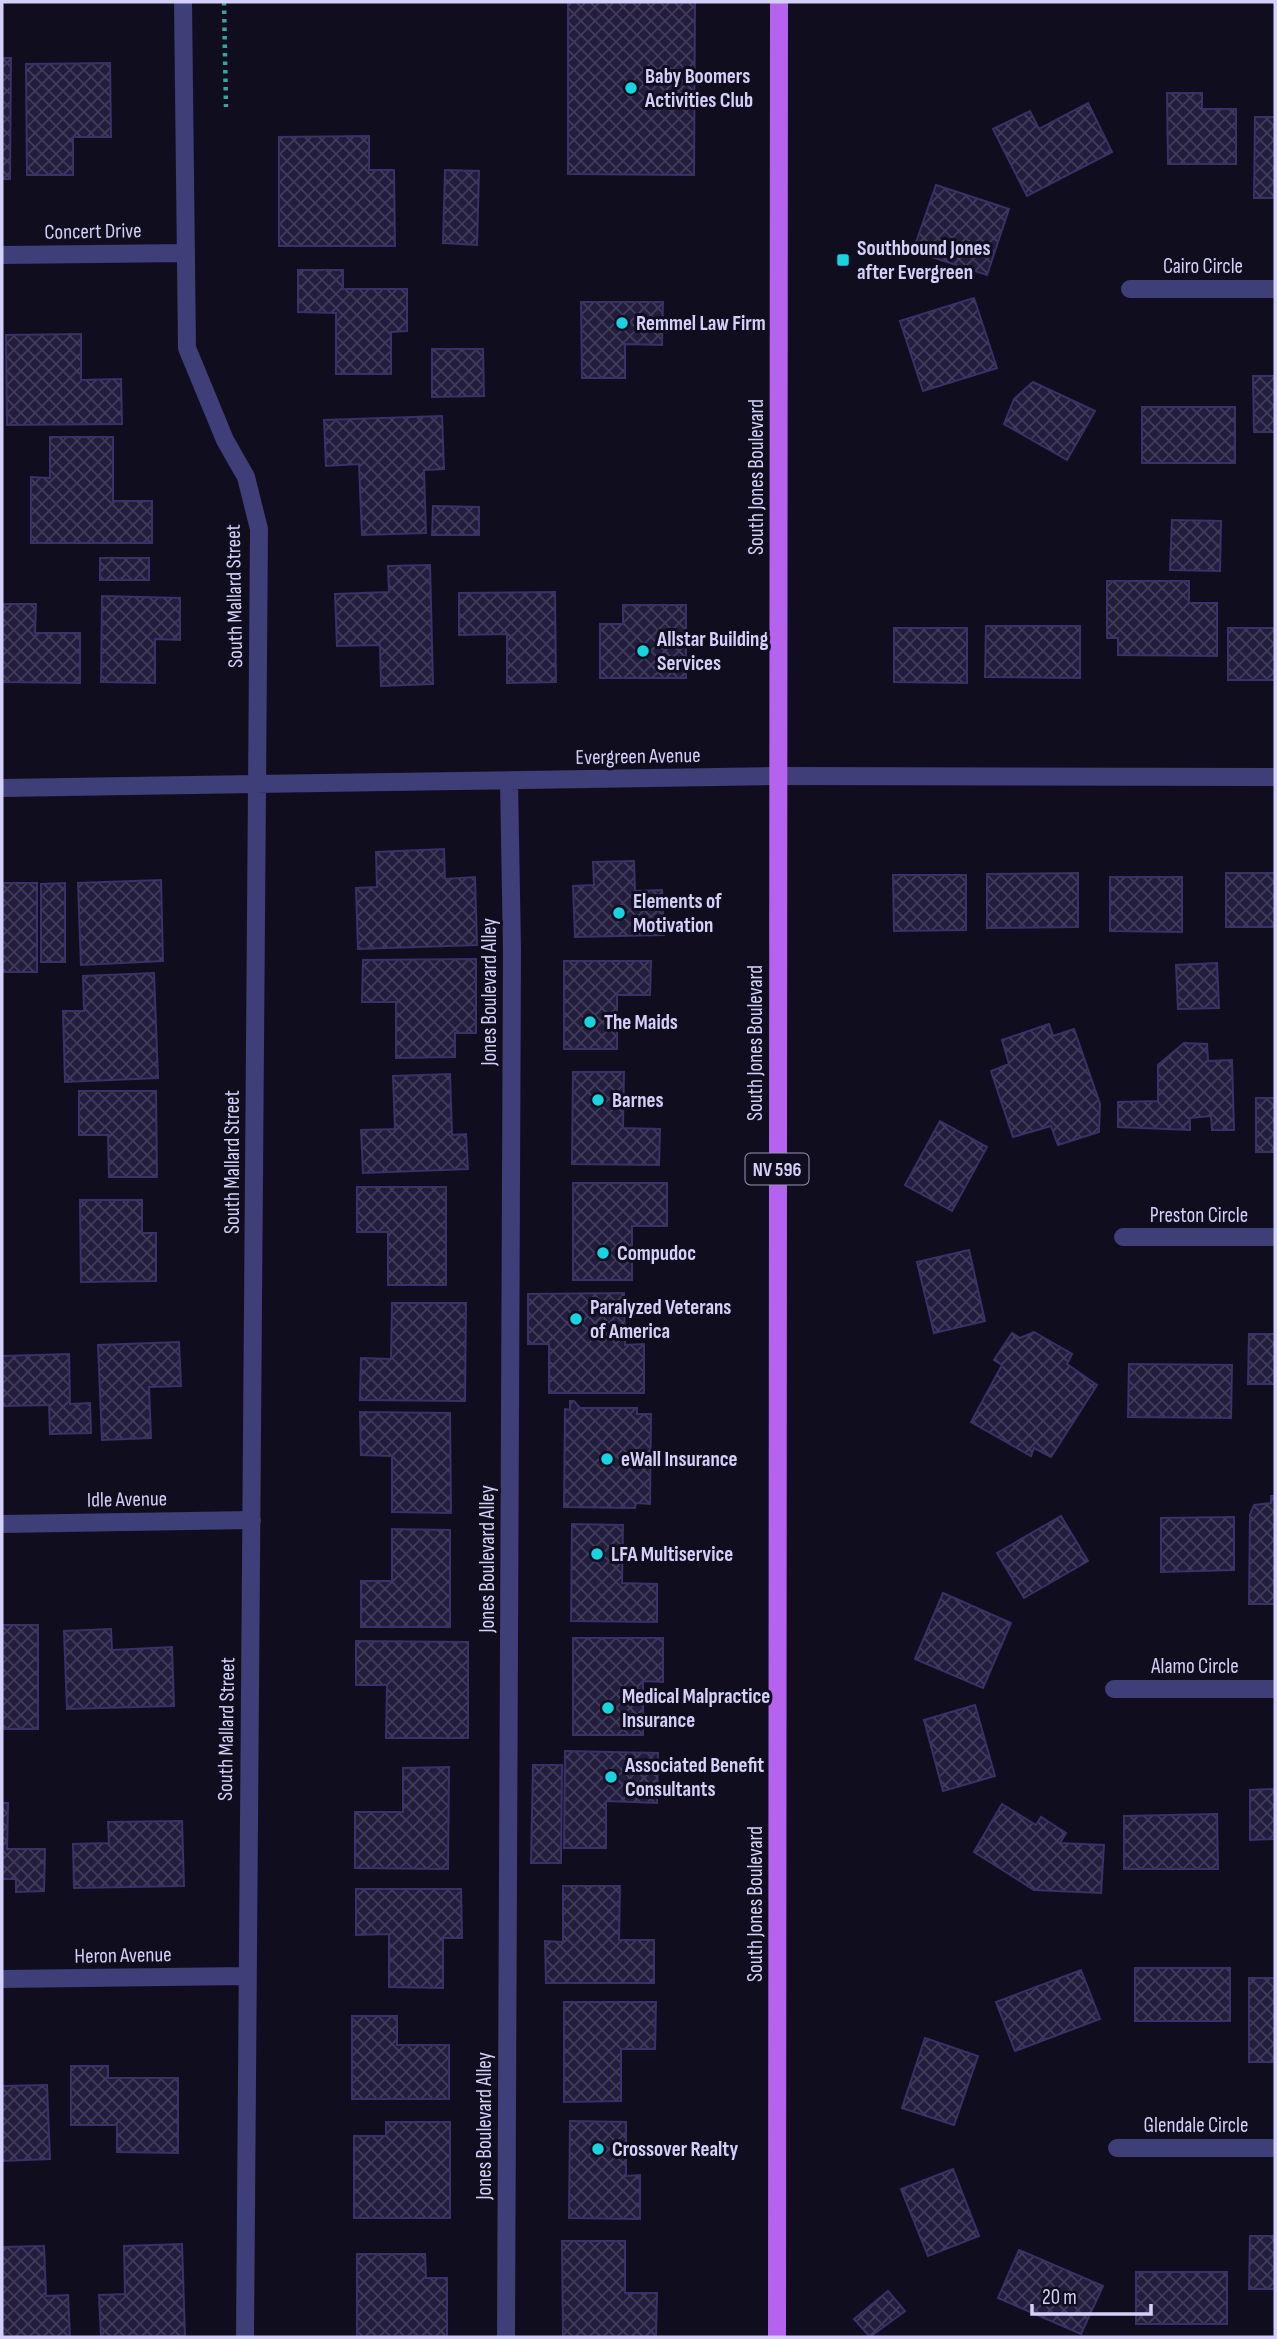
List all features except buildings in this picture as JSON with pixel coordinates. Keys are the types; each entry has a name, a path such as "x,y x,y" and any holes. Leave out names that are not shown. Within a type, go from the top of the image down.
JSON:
{"main road":[{"name":"South Jones Boulevard","path":"777,2337 779,2"}],"street":[{"name":"South Mallard Street","path":"183,2 187,348 225,440 246,477 259,529 245,2337"},
{"name":"Concert Drive","path":"2,255 185,253"},
{"name":"Cairo Circle","path":"1130,289 1275,289"},
{"name":"Evergreen Avenue","path":"2,788 777,776 1275,777"},
{"name":"Jones Boulevard Alley","path":"506,2337 512,950 509,781"},
{"name":"Preston Circle","path":"1123,1237 1275,1237"},
{"name":"Idle Avenue","path":"2,1524 252,1520"},
{"name":"Alamo Circle","path":"1114,1689 1275,1689"},
{"name":"Heron Avenue","path":"2,1979 246,1976"},
{"name":"Glendale Circle","path":"1117,2148 1275,2148"}],"path":[{"path":"224,2 226,107"}],"place":[{"name":"Baby Boomers Activities Club","path":"631,88"},
{"name":"Southbound Jones after Evergreen","path":"843,260"},
{"name":"Remmel Law Firm","path":"622,323"},
{"name":"Allstar Building Services","path":"643,651"},
{"name":"Elements of Motivation","path":"619,913"},
{"name":"The Maids","path":"590,1022"},
{"name":"Barnes","path":"598,1100"},
{"name":"Compudoc","path":"603,1253"},
{"name":"Paralyzed Veterans of America","path":"576,1319"},
{"name":"eWall Insurance","path":"607,1459"},
{"name":"LFA Multiservice","path":"597,1554"},
{"name":"Medical Malpractice Insurance","path":"608,1708"},
{"name":"Associated Benefit Consultants","path":"611,1777"},
{"name":"Crossover Realty","path":"598,2149"}]}
